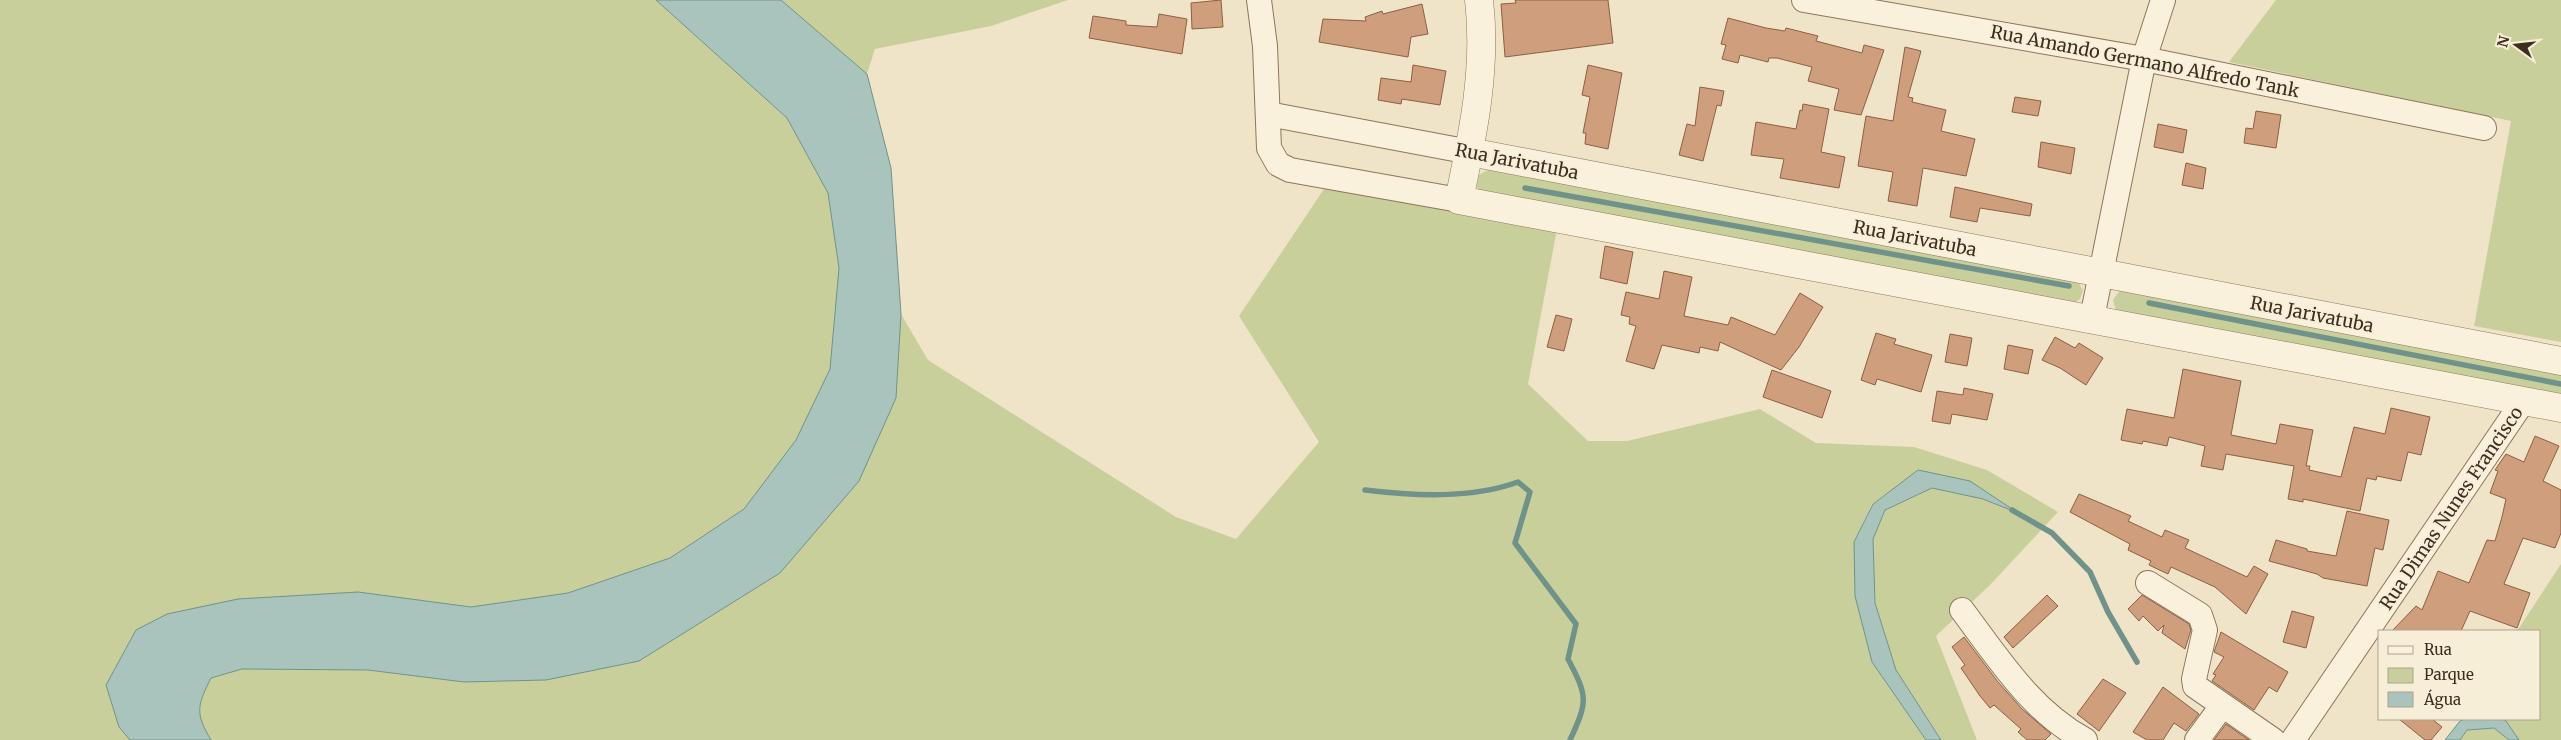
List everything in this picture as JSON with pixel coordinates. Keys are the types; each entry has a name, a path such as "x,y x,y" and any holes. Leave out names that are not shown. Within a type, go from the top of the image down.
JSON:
{"street":[{"path":"1259,0 1265,46 1271,155 1278,164 1290,170 2092,318 2561,408"},
{"path":"1459,200 1470,152 1482,67 1483,31 1479,0"},
{"name":"Rua Amando Germano Alfredo Tank","path":"1804,0 2144,59 2484,128"},
{"path":"2092,318 2144,59 2163,0"},
{"name":"Rua Jarivatuba","path":"1268,114 2561,361"},
{"name":"Rua Dimas Nunes Francisco","path":"2293,740 2524,400"},
{"path":"2148,582 2200,616 2204,622 2205,630 2194,679 2196,686 2273,740"},
{"path":"1962,610 2016,683 2051,716 2085,740"},
{"path":"2197,740 2222,706"}],"green space":[{"path":"0,0 656,0 787,118 828,192 839,268 830,369 796,440 744,509 670,558 568,593 471,607 358,592 119,727 130,740 0,740"},
{"path":"781,0 1068,0 991,26 875,49 867,74"},
{"path":"2276,0 2561,0 2561,342 2474,326 2511,121 2229,62"},
{"path":"1489,169 2075,277 2083,290 2080,299 2073,304 1479,191 1477,186 1479,175"},
{"path":"1326,186 1557,229 1528,384 1588,441 1627,441 1760,409 1816,443 1914,447 1987,470 2058,512 1990,585 1936,636 1977,740 1941,740 1896,670 1875,603 1873,539 1885,510 1932,488 1983,499 2015,512 1918,470 1872,504 1854,542 1872,662 1926,740 211,740 202,723 199,709 200,703 211,678 242,669 368,670 464,682 546,680 639,661 780,573 896,398 901,314 928,360 1176,517 1236,539 1319,442 1239,316"},
{"path":"2120,290 2561,372 2561,398 2116,311 2113,300"},
{"path":"2561,564 2561,740 2519,740 2504,720 2541,720 2541,630 2518,630"},
{"path":"2494,728 2509,740 2460,740 2467,730"}],"water":[{"path":"656,0 781,0 867,74 891,168 901,314 896,398 859,481 780,573 639,661 546,680 464,682 368,670 242,669 211,678 206,688 201,703 200,716 211,740 130,740 119,727 106,685 136,630 167,614 238,599 358,592 471,607 568,593 670,558 744,509 796,440 830,369 839,268 828,193 787,118"},
{"path":"1918,470 1970,481 2018,513 1983,499 1932,488 1885,510 1873,539 1875,603 1896,670 1941,740 1926,740 1872,662 1855,596 1854,542 1873,504"},
{"path":"2504,720 2519,740 2509,740 2494,728 2467,730 2460,740 2445,740 2460,721"}],"building":[{"path":"1221,0 1223,27 1192,29 1191,3"},
{"path":"1515,0 1608,0 1613,43 1505,57 1501,4 1516,3"},
{"path":"1422,4 1428,34 1411,37 1408,57 1319,42 1323,19 1366,21 1365,17 1382,11 1383,14"},
{"path":"1159,14 1187,19 1182,54 1089,38 1093,16 1126,21 1126,25 1157,27"},
{"path":"1728,18 1766,28 1785,31 1786,28 1818,36 1816,41 1862,53 1864,45 1884,50 1861,115 1834,110 1839,89 1808,81 1812,67 1777,58 1769,58 1768,62 1740,55 1738,63 1722,59 1726,45 1721,44"},
{"path":"1905,47 1921,51 1908,97 1913,98 1912,102 1946,110 1941,131 1975,139 1966,176 1923,168 1917,206 1888,201 1893,172 1858,166 1866,116 1893,121"},
{"path":"1413,65 1446,71 1440,105 1402,99 1401,104 1378,100 1381,78 1411,82"},
{"path":"1588,65 1622,73 1608,149 1585,144 1586,133 1583,133 1590,97 1582,95"},
{"path":"1700,87 1724,91 1721,106 1717,105 1703,161 1679,155 1687,124 1695,126"},
{"path":"2015,97 2041,101 2038,116 2012,112"},
{"path":"1803,104 1829,109 1821,152 1845,157 1839,188 1780,178 1784,159 1751,155 1756,122 1796,129"},
{"path":"2256,111 2281,115 2276,148 2244,143 2246,128 2253,129"},
{"path":"2158,124 2187,130 2183,153 2154,147"},
{"path":"2041,142 2075,148 2071,174 2038,167"},
{"path":"2186,163 2206,168 2203,189 2182,185"},
{"path":"1955,187 2032,204 2030,216 1980,208 1977,222 1950,217"},
{"path":"1605,246 1633,252 1627,284 1600,278"},
{"path":"1664,271 1692,277 1684,316 1728,325 1731,317 1775,335 1800,293 1823,307 1799,347 1781,370 1720,342 1718,351 1700,347 1699,353 1662,345 1654,369 1626,361 1636,326 1629,324 1630,317 1621,315 1626,292 1659,299"},
{"path":"1556,315 1572,319 1564,351 1547,347"},
{"path":"1876,333 1896,339 1894,344 1932,355 1921,392 1877,379 1875,385 1861,380"},
{"path":"1950,334 1972,338 1967,366 1945,362"},
{"path":"2055,337 2075,348 2079,343 2103,358 2086,385 2060,368 2042,360"},
{"path":"2008,345 2033,350 2028,374 2004,369"},
{"path":"2183,369 2241,381 2231,435 2276,444 2280,424 2313,430 2306,466 2310,466 2309,470 2341,477 2354,427 2385,434 2391,408 2430,417 2421,455 2408,452 2401,481 2377,476 2376,480 2367,478 2360,511 2303,499 2303,502 2288,499 2294,466 2226,454 2223,470 2201,466 2205,446 2169,437 2167,446 2143,441 2142,444 2121,440 2127,409 2174,418"},
{"path":"1772,370 1831,391 1822,418 1763,397"},
{"path":"1964,388 1993,394 1987,420 1952,414 1950,424 1932,421 1937,391 1963,395"},
{"path":"2535,436 2559,446 2543,481 2561,490 2561,533 2555,548 2523,538 2504,584 2530,593 2517,628 2470,611 2461,630 2393,630 2416,606 2422,610 2438,571 2469,583 2487,540 2495,541 2502,517 2506,499 2490,493 2498,471 2495,470 2506,454 2524,462"},
{"path":"2079,494 2131,516 2128,521 2162,537 2165,530 2189,540 2185,548 2247,577 2254,566 2268,574 2246,614 2215,587 2171,567 2168,574 2149,565 2151,561 2128,550 2130,544 2070,512"},
{"path":"2347,511 2389,520 2383,550 2375,548 2367,586 2323,578 2317,574 2269,561 2276,540 2307,549 2307,551 2336,556"},
{"path":"2047,595 2058,606 2013,648 2004,637"},
{"path":"2142,595 2189,624 2191,630 2185,649 2162,633 2164,625 2158,631 2143,616 2139,621 2128,609"},
{"path":"2292,611 2314,617 2306,648 2283,642"},
{"path":"2221,632 2288,672 2277,692 2269,687 2254,710 2212,681 2216,675 2213,674 2224,657 2214,652"},
{"path":"1964,637 1998,682 2022,709 2051,734 2045,740 2027,740 2018,732 2021,729 1994,705 1990,708 1980,696 1961,668 1965,665 1952,647"},
{"path":"2103,679 2126,693 2099,731 2077,714"},
{"path":"2163,687 2199,714 2186,731 2174,723 2163,740 2147,740 2133,732"},
{"path":"2400,720 2433,720 2442,727 2431,740 2425,740"},
{"path":"2226,724 2249,740 2214,740"}],"waterway":[{"path":"1525,188 2069,286"},
{"path":"2149,303 2561,384"},
{"path":"1365,490 1403,494 1443,495 1481,491 1518,482 1530,492 1515,543 1576,624 1568,659 1582,691 1583,707 1570,740"},
{"path":"2012,510 2052,533 2090,572 2108,612 2137,662"}]}
